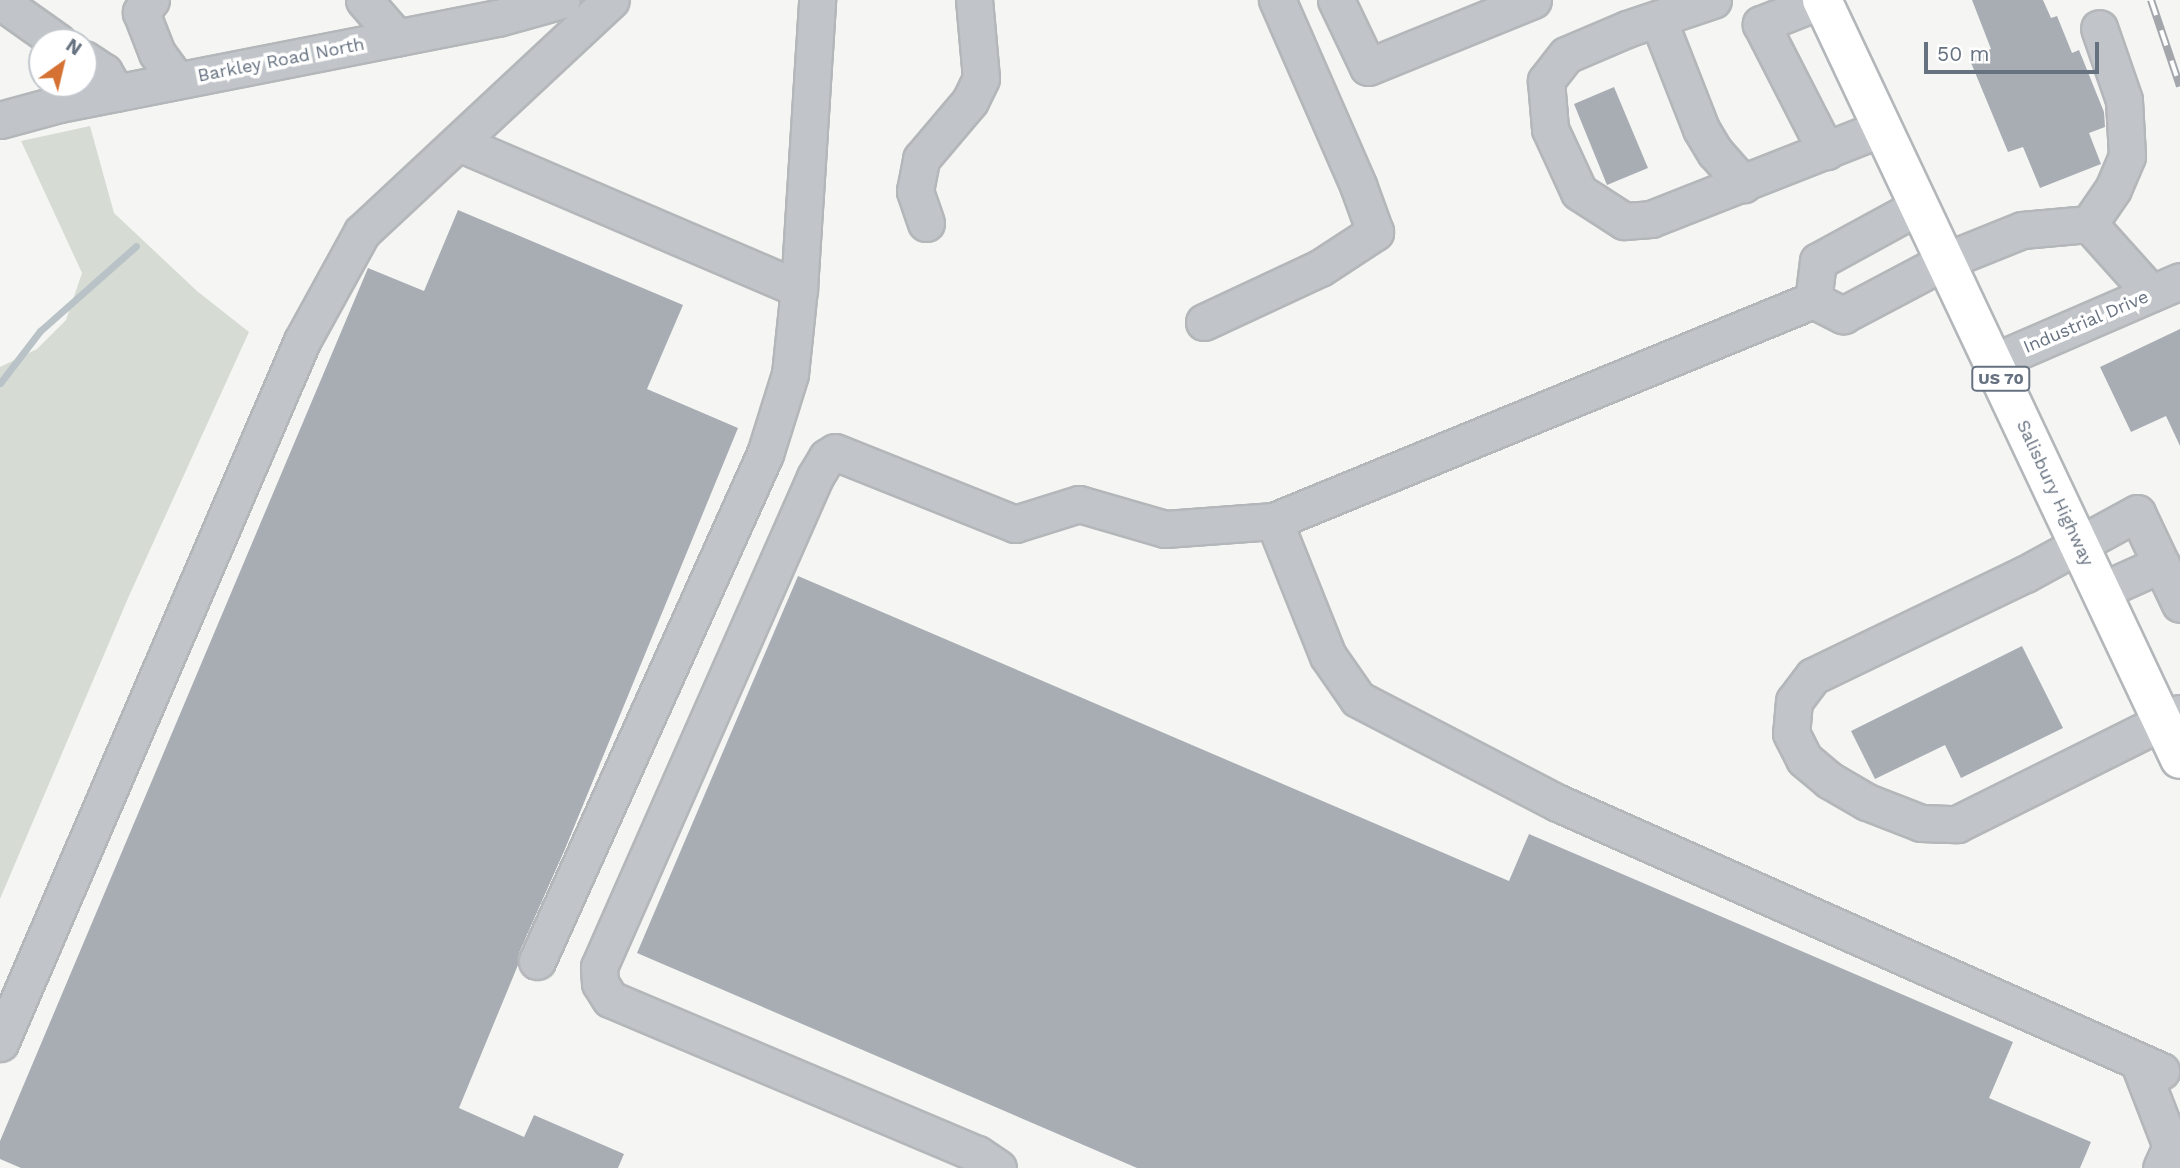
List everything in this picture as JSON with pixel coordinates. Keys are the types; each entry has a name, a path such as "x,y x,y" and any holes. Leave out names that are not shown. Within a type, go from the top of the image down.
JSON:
{"highway":[{"name":"Salisbury Highway","path":"1822,0 2101,591 2171,717 2180,759"}],"street":[{"path":"151,0 141,12 157,53 177,81"},
{"path":"364,0 397,38"},
{"name":"Barkley Road North","path":"0,120 116,93 498,18 562,0"},
{"path":"0,1043 302,341 362,232 611,0"},
{"path":"537,961 765,454 790,374 799,289 817,0"},
{"path":"926,223 915,191 921,159 970,101 981,78 974,0"},
{"path":"1204,322 1320,268 1375,232 1359,185 1277,0"},
{"path":"1336,0 1368,67 1533,0"},
{"path":"1713,0 1566,55 1546,81 1550,129 1579,192 1624,221 1651,219 1882,128"},
{"path":"1822,0 1755,12 1826,151"},
{"path":"0,1 38,28"},
{"path":"1658,19 1701,129 1715,152 1743,184"},
{"path":"2089,224 2113,189 2127,156 2124,100 2099,28"},
{"path":"98,68 104,72 116,93"},
{"path":"458,143 799,289"},
{"path":"1813,300 1818,261 1919,206"},
{"path":"998,1168 977,1154 610,999 600,983 599,967 815,477 827,457 835,452 849,456 1015,524 1079,505 1165,529 1274,521 1813,300 1843,315 1945,261 2022,230 2089,224 2166,287"},
{"name":"Industrial Drive","path":"1993,362 2166,287"},
{"path":"2171,717 1957,824 1921,823 1867,802 1829,780 1804,759 1791,733 1794,701 1813,676 2025,574 2137,513 2180,604"},
{"path":"1274,521 1328,656 1358,699 1558,803 2160,1067 2180,1103"},
{"path":"2101,591 2161,564"},
{"path":"2160,1067 2171,1146 2161,1168"}],"shaded area":[{"path":"90,126 114,213 197,291 249,332 129,596 0,899 0,367 37,349 66,320 82,273 21,141"}],"building":[{"path":"1972,0 2043,0 2051,18 2057,16 2072,53 2079,50 2104,112 2105,127 2089,133 2101,164 2040,188 2023,147 2008,152 1969,58 1991,49"},
{"path":"1614,87 1648,168 1607,185 1574,104"},
{"path":"458,210 683,305 647,389 738,428 565,849 519,953 518,965 459,1108 524,1137 534,1115 624,1154 618,1168 21,1168 0,1159 0,1141 368,268 424,291"},
{"path":"2180,329 2180,446 2166,416 2131,432 2100,367"},
{"path":"798,576 1509,881 1529,834 2013,1042 1989,1098 2091,1142 2080,1168 1137,1168 637,953"},
{"path":"2022,646 2063,728 1961,778 1945,745 1875,779 1851,731"}],"waterway":[{"path":"0,383 40,331 136,246"}],"railway":[{"path":"2151,0 2180,86"}]}
